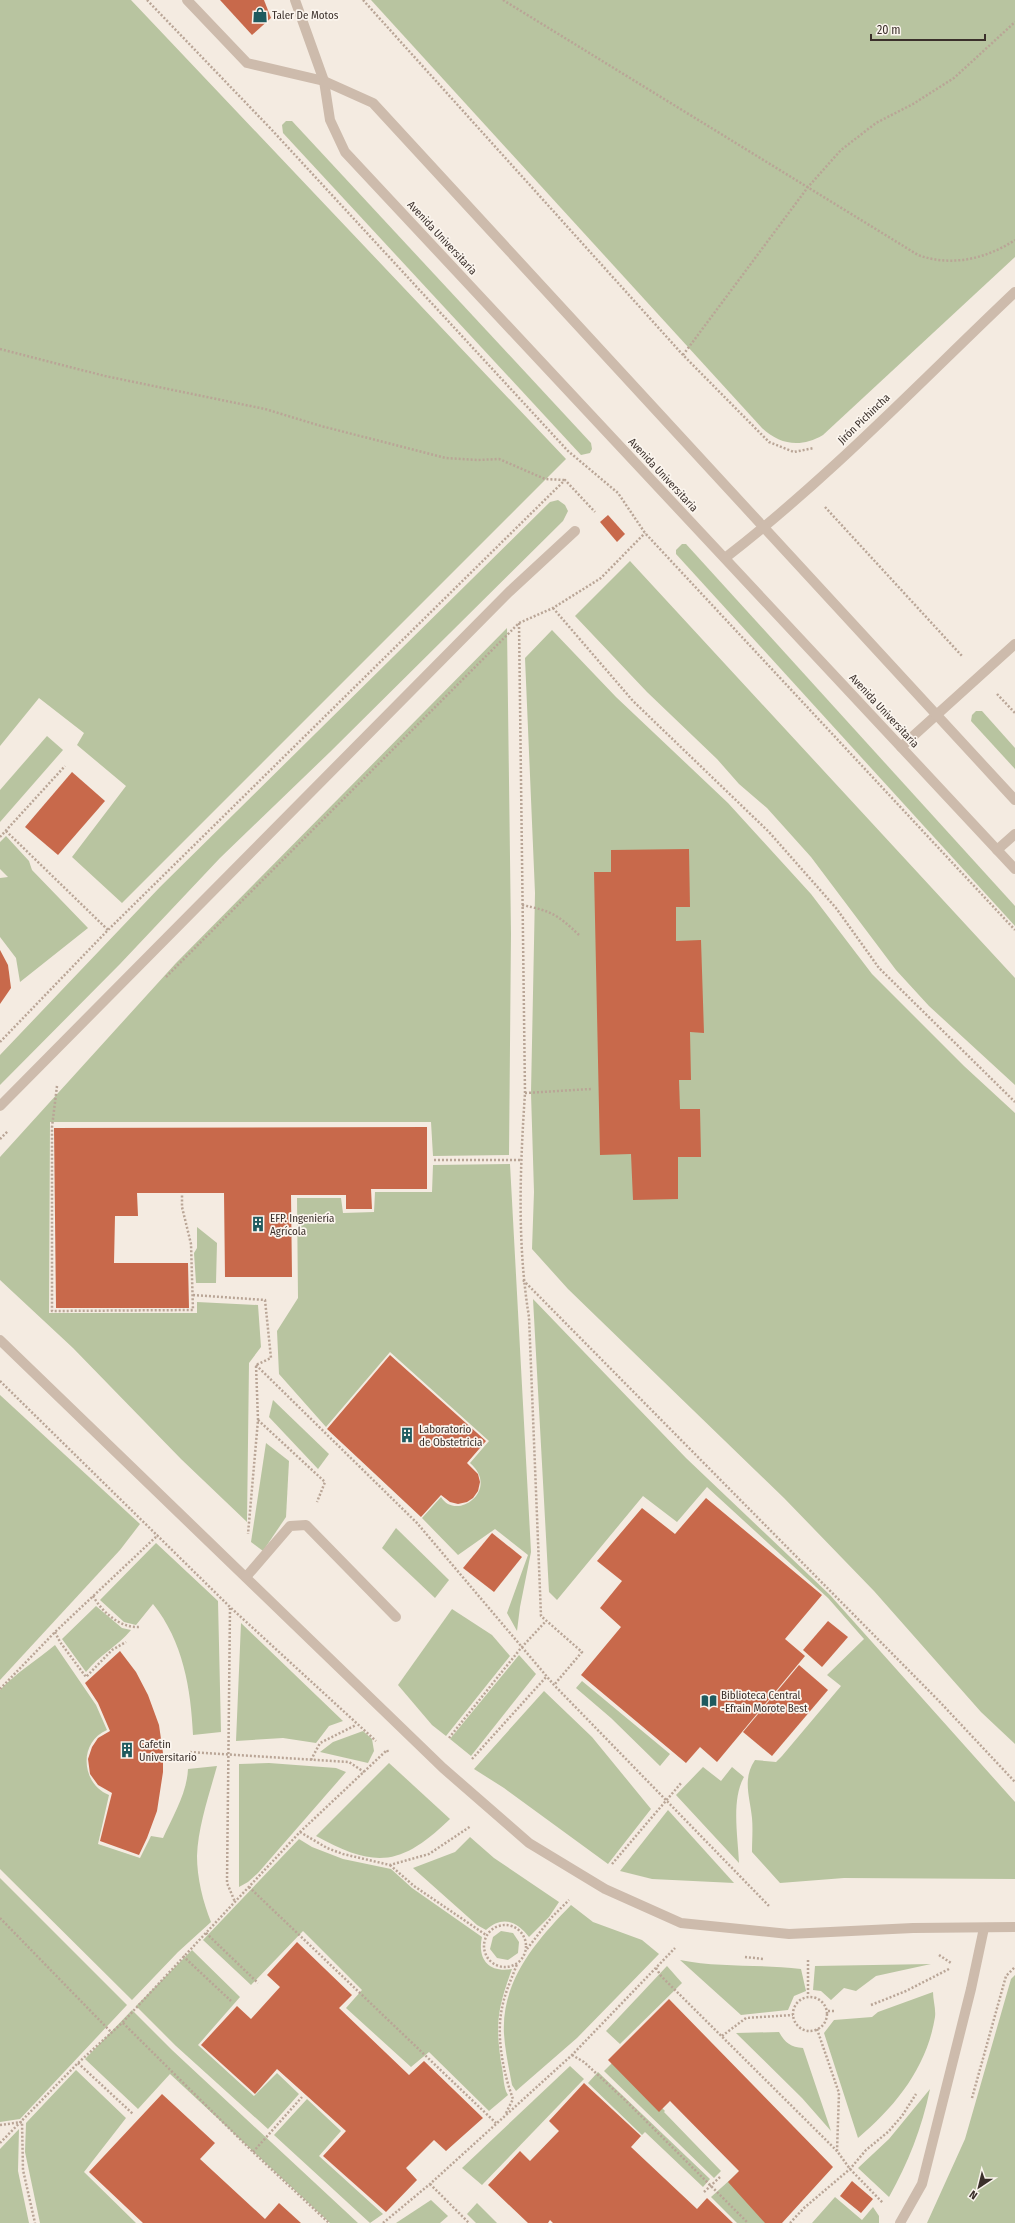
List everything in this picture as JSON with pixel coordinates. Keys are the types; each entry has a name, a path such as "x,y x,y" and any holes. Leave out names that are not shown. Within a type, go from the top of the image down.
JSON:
{"street":[{"path":"187,0 247,63 324,80 373,103 1015,800"},
{"name":"Avenida Universitaria","path":"295,0 324,80 330,120 345,152 1015,869"},
{"name":"Jirón Pichincha","path":"725,558 764,528 808,489 1015,292"},
{"path":"0,1106 503,598 575,531"},
{"path":"901,747 1015,644"},
{"path":"997,850 1015,834"},
{"path":"0,1340 443,1768 529,1843 605,1889 681,1923 789,1934 913,1928 984,1928 1015,1926"},
{"path":"246,1577 290,1526 306,1525 396,1617"},
{"path":"901,2222 922,2184 970,1996 984,1928"}],"path":[{"path":"147,0 271,129 568,451 618,493 645,533 1015,930"},
{"path":"363,0 683,355 769,442 794,452 814,448 820,443"},
{"path":"503,0 906,248 929,259 963,261 995,252 1015,240"},
{"path":"683,355 808,187 841,150 876,123 913,104 954,78 1015,22"},
{"path":"0,349 105,376 265,409 336,430 446,458 478,460 499,459 545,479 564,480 595,512"},
{"path":"0,1042 108,930 564,480"},
{"path":"808,489 1015,714"},
{"path":"166,978 519,623 553,608 601,578 645,533"},
{"path":"553,608 633,701 769,832 836,908 879,968 957,1047 1015,1102"},
{"path":"519,623 525,1093 521,1160 523,1280 529,1318 542,1616 582,1652 554,1684"},
{"path":"0,838 65,766"},
{"path":"6,831 108,930"},
{"path":"522,905 548,911 579,935"},
{"path":"58,1083 52,1127 52,1311 193,1310 191,1244 182,1207 182,1195"},
{"path":"525,1093 592,1089"},
{"path":"0,1140 9,1129"},
{"path":"434,1160 521,1160"},
{"path":"523,1280 845,1606 1015,1782"},
{"path":"193,1295 265,1300 271,1358 256,1365"},
{"path":"247,1541 258,1420 256,1365"},
{"path":"256,1365 417,1523 521,1648 554,1684 666,1802 770,1908"},
{"path":"0,1381 230,1607 356,1725 392,1755"},
{"path":"258,1420 325,1482"},
{"path":"0,1689 55,1632 158,1536"},
{"path":"93,1596 97,1604 124,1626 139,1627"},
{"path":"230,1607 227,1754 227,1883 235,1902"},
{"path":"445,1743 521,1648 546,1621"},
{"path":"55,1632 60,1642 86,1677 112,1650 126,1642"},
{"path":"471,1761 547,1676"},
{"path":"311,1760 320,1743 356,1725"},
{"path":"0,2143 78,2063 122,2023 300,1832 405,1732"},
{"path":"190,1752 349,1762 364,1772"},
{"path":"607,1870 682,1782"},
{"path":"300,1832 327,1848 343,1854 390,1865 416,1859 440,1849 473,1825 467,1820"},
{"path":"390,1865 414,1886 486,1935"},
{"path":"249,1887 496,2123"},
{"path":"504,2115 514,2099 507,2082 501,2045 502,2008 517,1964 535,1938 569,1900"},
{"path":"763,1908 775,1908"},
{"path":"0,1918 112,2032"},
{"path":"517,1964 507,1967 494,1964 487,1958 484,1951 486,1935 494,1927 502,1925 512,1926 520,1931 525,1939 525,1952"},
{"path":"206,1933 258,1982"},
{"path":"383,2223 430,2184 504,2115 572,2056 678,1945"},
{"path":"871,2005 906,1991 955,1966 942,1955 934,1955"},
{"path":"183,1956 231,2001"},
{"path":"808,1960 808,1996"},
{"path":"656,1968 661,1976 837,2152 850,2169 901,2222"},
{"path":"808,1996 821,2001 828,2011 826,2022 817,2029 809,2031 802,2029 796,2024 793,2015 795,2005 800,1999 808,1996"},
{"path":"828,2011 834,2010"},
{"path":"722,2036 746,2018 793,2015"},
{"path":"122,2023 253,2152 329,2223"},
{"path":"817,2029 839,2093 837,2152"},
{"path":"572,2056 584,2062 748,2223"},
{"path":"78,2063 133,2114"},
{"path":"790,2223 804,2208 850,2169 866,2150 888,2132 902,2116 919,2088"},
{"path":"253,2152 302,2097"},
{"path":"0,2125 22,2122"},
{"path":"22,2122 23,2170 34,2223"},
{"path":"704,2192 720,2177"},
{"path":"430,2184 469,2223"}],"green space":[{"path":"0,0 131,0 566,459 122,903 72,857 126,786 77,745 84,733 39,698 0,746"},
{"path":"371,0 1015,0 1015,257 823,435 807,442 791,443 783,441 769,434 762,428"},
{"path":"286,121 292,121 591,443 592,449 590,453 581,455 283,133 282,125"},
{"path":"558,500 565,505 568,511 563,521 330,752 220,858 120,964 0,1085 0,1055 160,887 550,502"},
{"path":"682,544 686,544 1015,906 1015,926 676,554 676,550"},
{"path":"630,561 1015,978 1015,1085 929,1006 896,970 811,857 767,808 739,784 717,759 647,692 575,616"},
{"path":"507,628 511,934 509,1155 433,1156 431,1122 50,1122 49,1313 197,1313 197,1302 258,1305 261,1347 249,1363 247,1522 181,1459 73,1348 0,1280 0,1157 176,963"},
{"path":"552,630 616,697 728,803 811,894 872,974 964,1066 1015,1113 1015,1744 981,1712 874,1591 784,1498 568,1289 532,1249 534,1192 531,1093 535,893 525,658"},
{"path":"976,711 982,711 1015,748 1015,769 971,721 972,715"},
{"path":"47,736 63,750 0,822 0,790"},
{"path":"6,836 29,861 32,870 88,928 20,982 16,958 0,937 0,878 8,877 0,869 0,842"},
{"path":"510,1164 531,1552 520,1607 517,1631 507,1613 528,1555 495,1529 458,1555 422,1518 441,1497 448,1504 456,1506 473,1500 481,1483 478,1473 470,1463 489,1441 390,1352 326,1427 279,1374 277,1331 298,1298 297,1198 341,1198 343,1213 374,1212 375,1192 432,1192 433,1165"},
{"path":"197,1227 217,1243 216,1283 196,1283 194,1253 197,1248"},
{"path":"533,1299 686,1458 830,1595 1015,1802 1015,1879 844,1878 780,1883 752,1852 752,1822 748,1788 751,1767 755,1760 776,1762 782,1756 841,1686 827,1675 864,1639 828,1598 707,1487 677,1522 643,1496 557,1600 549,1592"},
{"path":"0,1395 140,1524 120,1550 0,1680"},
{"path":"273,1400 329,1454 318,1469 269,1417"},
{"path":"266,1443 289,1461 286,1517 263,1551 251,1542"},
{"path":"396,1528 449,1580 435,1598 382,1548"},
{"path":"156,1543 218,1601 221,1732 193,1735 190,1700 184,1666 172,1634 153,1604 136,1625 124,1622 100,1600"},
{"path":"96,1606 122,1628 131,1630 86,1672 62,1639"},
{"path":"452,1609 492,1635 510,1656 446,1736 432,1725 398,1685"},
{"path":"241,1623 343,1721 329,1726 316,1743 283,1738 236,1741"},
{"path":"55,1645 96,1705 107,1730 98,1736 91,1744 87,1763 88,1773 93,1782 100,1790 109,1795 98,1844 140,1858 151,1836 163,1838 182,1796 188,1769 217,1766 199,1834 197,1856 201,1890 211,1922 178,1952 132,2000 0,1869 0,1690 20,1672"},
{"path":"519,1655 536,1674 471,1756 450,1739"},
{"path":"582,1681 670,1754 660,1766 611,1718 576,1688"},
{"path":"544,1691 592,1737 651,1809 608,1864 504,1788 474,1769"},
{"path":"363,1731 372,1739 374,1751 368,1763 320,1752 333,1742"},
{"path":"269,1763 336,1768 346,1772 258,1873 248,1882 239,1887 239,1764"},
{"path":"389,1763 450,1819 433,1835 417,1846 402,1854 387,1858 372,1858 355,1854 316,1836"},
{"path":"703,1767 721,1781 732,1767 744,1777 740,1786 736,1807 739,1863 676,1795"},
{"path":"668,1810 734,1883 652,1879 620,1871"},
{"path":"470,1837 494,1858 559,1902 549,1917 529,1937 519,1927 509,1922 503,1921 492,1925 486,1930 477,1925 413,1868 455,1852"},
{"path":"299,1839 312,1847 343,1859 391,1869 412,1888 482,1937 481,1952 486,1963 497,1969 512,1969 500,2007 498,2029 498,2040 505,2089 508,2095 489,2111 429,2052 411,2067 346,2008 362,1990 303,1931 251,1985 203,1940"},
{"path":"0,1878 127,2005 20,2119 0,2122"},
{"path":"571,1905 593,1922 642,1940 659,1954 577,2038 516,2091 512,2085 504,2034 508,1997 523,1963 545,1933"},
{"path":"501,1931 513,1933 519,1942 518,1953 508,1960 497,1958 490,1949 493,1937"},
{"path":"192,1950 240,1997 198,2045 254,2096 277,2073 299,2094 268,2129 176,2046 136,2006"},
{"path":"680,1960 710,1964 801,1969 806,1991 794,1996 788,2010 741,2015"},
{"path":"931,1964 876,1976 856,1991 844,1988 831,2000 821,1991 813,1990 815,1966"},
{"path":"667,1966 682,1983 620,2044 606,2031"},
{"path":"1015,1975 1015,2223 927,2223 965,2139 1011,1979"},
{"path":"933,1992 935,2017 931,2035 917,2069 897,2099 872,2126 858,2138 824,2033 834,2020 872,2017 878,2012"},
{"path":"132,2010 172,2050 358,2223 330,2223 170,2074 138,2109 85,2059"},
{"path":"779,2032 789,2044 795,2047 803,2048 831,2131 802,2098 736,2033"},
{"path":"615,2060 721,2171 714,2178 604,2071"},
{"path":"570,2066 584,2079 482,2185 462,2168"},
{"path":"76,2070 126,2118 84,2172 136,2223 40,2223 25,2152 26,2123"},
{"path":"598,2072 710,2179 703,2187 645,2132 642,2135 588,2083"},
{"path":"930,2089 923,2118 914,2145 889,2197 858,2168 889,2139"},
{"path":"307,2099 341,2131 319,2156 383,2214 370,2223 274,2135"},
{"path":"19,2129 18,2171 29,2223 0,2223 0,2149"},
{"path":"742,2169 778,2223 737,2223 711,2197"},
{"path":"835,2197 862,2220 873,2207 879,2216 879,2223 812,2223"},
{"path":"431,2200 448,2216 440,2223 396,2223"},
{"path":"477,2203 497,2223 476,2223 467,2214"}],"building":[{"path":"220,0 264,0 271,18 252,35"},
{"path":"608,515 625,534 617,542 600,522"},
{"path":"72,772 105,801 58,855 25,827"},
{"path":"689,849 690,907 676,907 676,941 701,940 704,1033 690,1032 691,1080 679,1080 680,1109 700,1109 701,1157 678,1157 678,1199 633,1200 631,1154 600,1155 594,872 611,872 611,850"},
{"path":"0,950 8,965 11,988 0,1004"},
{"name":"EFP. Ingeniería Agrícola","path":"427,1127 427,1189 371,1189 372,1209 346,1209 346,1195 291,1195 292,1277 225,1277 224,1193 137,1193 138,1216 115,1216 114,1263 188,1263 189,1308 56,1308 54,1128"},
{"name":"Laboratorio de Obstetricia","path":"390,1355 486,1441 467,1463 478,1474 480,1482 478,1491 473,1498 467,1502 458,1504 450,1502 441,1495 421,1517 327,1429"},
{"path":"706,1498 822,1595 785,1639 805,1656 717,1762 700,1747 686,1763 581,1675 621,1627 600,1608 622,1581 597,1561 642,1508 675,1534"},
{"path":"492,1533 522,1557 494,1592 463,1568"},
{"path":"828,1621 848,1637 822,1667 803,1650"},
{"name":"Cafetin Universitario","path":"120,1651 136,1672 148,1695 159,1725 163,1753 163,1772 157,1811 139,1855 100,1841 112,1793 98,1785 90,1774 88,1759 92,1747 98,1738 110,1731 98,1703 85,1683"},
{"path":"799,1665 828,1690 772,1756 743,1732"},
{"path":"297,1942 352,1995 339,2008 409,2075 424,2061 483,2118 446,2151 434,2140 406,2168 417,2180 386,2212 323,2156 346,2131 277,2069 255,2094 201,2045 237,2006 251,2019 280,1987 267,1975"},
{"path":"669,1999 833,2167 782,2223 765,2223 728,2182 739,2171 670,2101 659,2112 608,2060"},
{"path":"584,2083 641,2136 631,2147 697,2209 707,2198 733,2223 553,2223 550,2220 548,2223 528,2223 488,2185 520,2151 530,2161 559,2131 549,2121"},
{"path":"162,2094 215,2143 200,2159 265,2219 279,2203 301,2223 143,2223 89,2172"},
{"path":"852,2181 873,2199 861,2213 840,2196"}],"place":[{"name":"Taler De Motos","path":"260,15"},
{"name":"EFP. Ingeniería Agrícola","path":"258,1224"},
{"name":"Laboratorio de Obstetricia","path":"407,1435"},
{"name":"Biblioteca Central -Efrain Morote Best","path":"709,1701"},
{"name":"Cafetin Universitario","path":"127,1750"}]}
